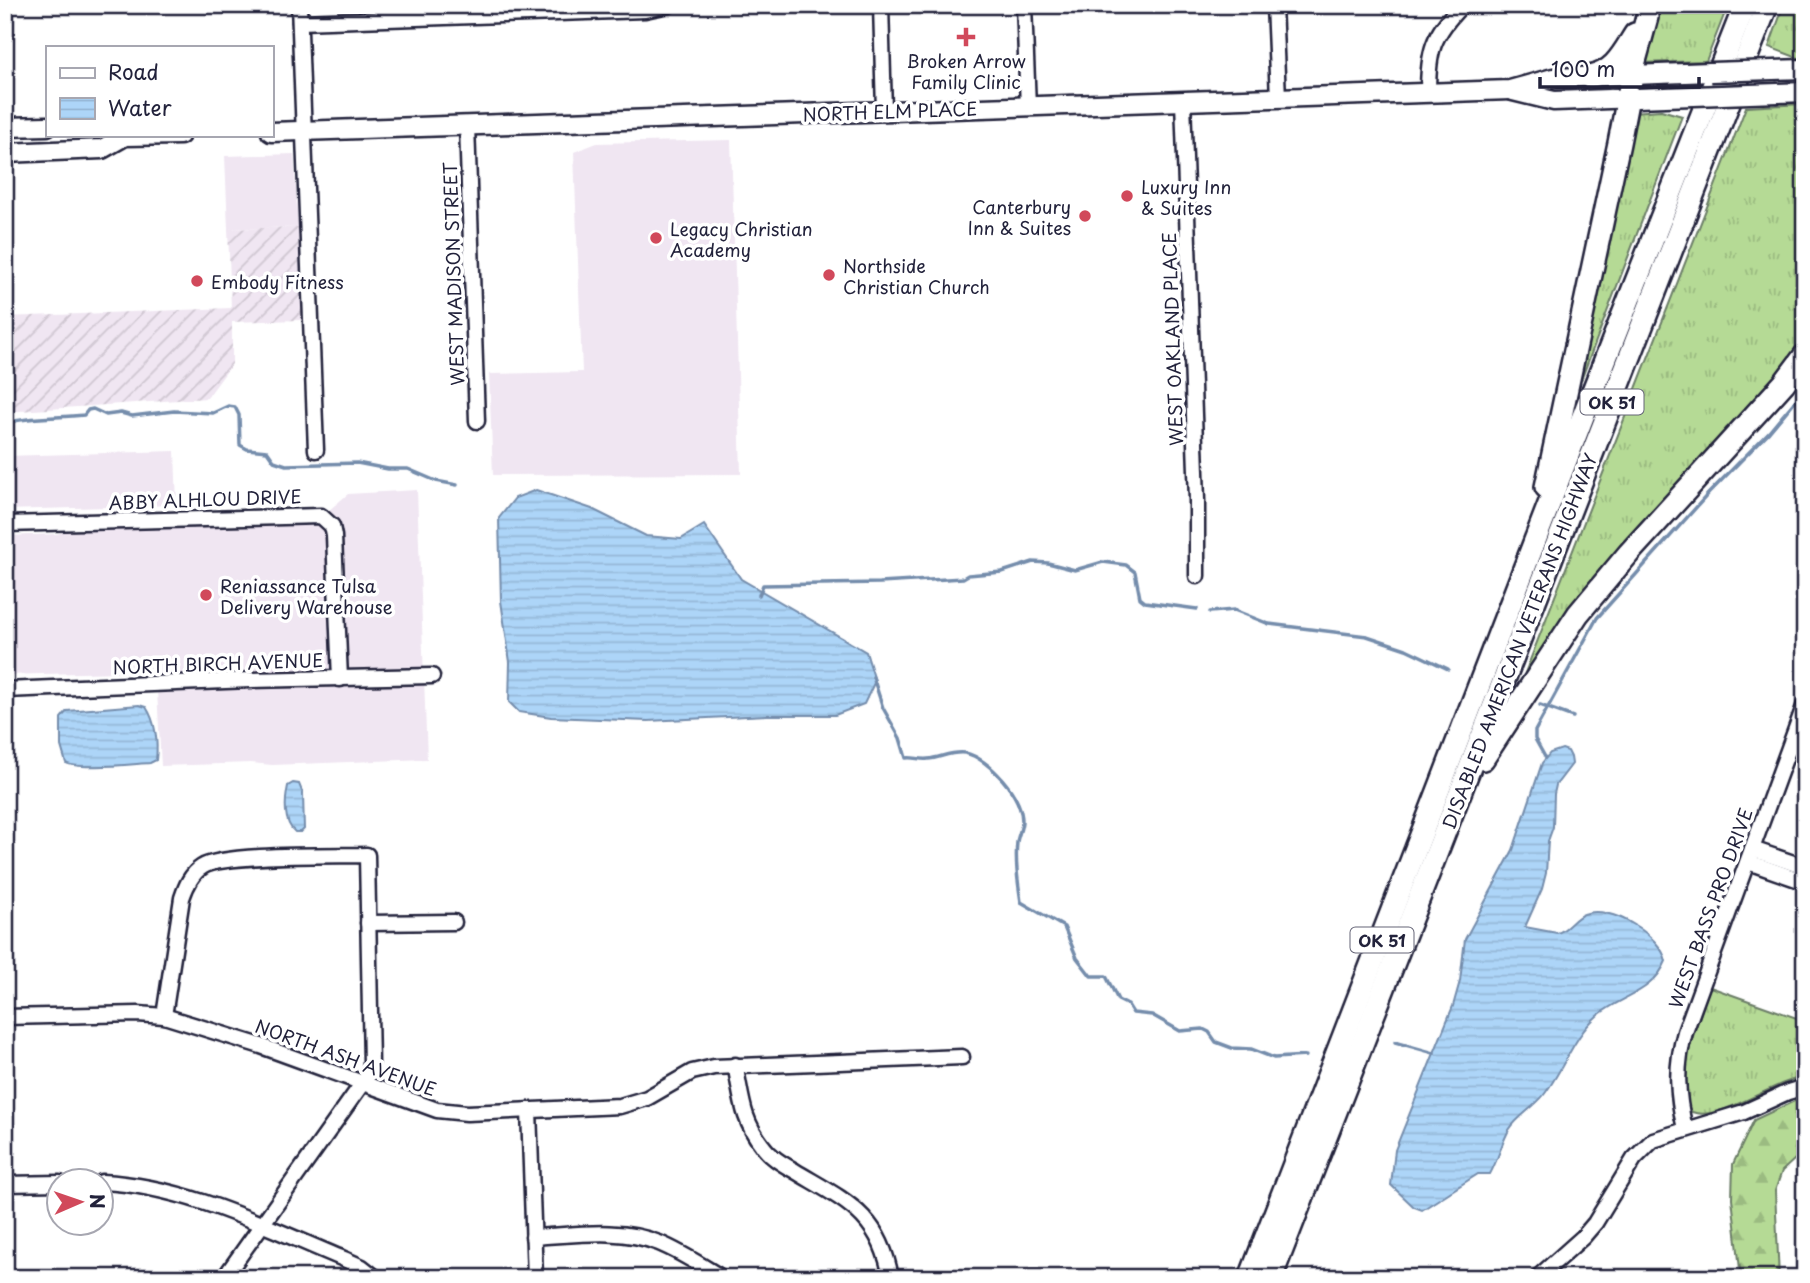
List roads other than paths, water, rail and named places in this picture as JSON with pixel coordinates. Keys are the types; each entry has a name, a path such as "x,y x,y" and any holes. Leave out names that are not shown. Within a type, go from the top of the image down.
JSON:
{"highway":[{"name":"DISABLED AMERICAN VETERANS HIGHWAY","path":"1250,1278 1745,5"},
{"name":"DISABLED AMERICAN VETERANS HIGHWAY","path":"1271,1278 1767,5"},
{"path":"1535,542 1563,400 1638,75 1650,11"},
{"path":"1589,77 1612,68 1650,11"},
{"path":"1457,799 1578,614 1629,553 1784,383 1805,355"}],"main road":[{"name":"NORTH ELM PLACE","path":"273,132 1510,90 1553,78 1805,69"},
{"name":"NORTH ELM PLACE","path":"1510,90 1554,100 1805,92"},
{"path":"5,127 46,126"},
{"path":"5,153 103,149 123,136"}],"street":[{"path":"299,5 316,450"},
{"path":"300,22 645,10 669,5"},
{"path":"881,5 884,111"},
{"path":"1024,5 1028,107"},
{"path":"1274,5 1278,98"},
{"path":"1428,93 1428,61 1436,37 1446,21 1462,5"},
{"name":"WEST OAKLAND PLACE","path":"1182,102 1197,488 1197,576"},
{"name":"WEST MADISON STREET","path":"467,125 477,421"},
{"name":"ABBY ALHLOU DRIVE","path":"5,524 321,516 332,526 334,536 340,679"},
{"name":"NORTH BIRCH AVENUE","path":"5,690 432,676"},
{"name":"WEST BASS PRO DRIVE","path":"1685,1129 1678,1098 1678,1055 1805,704"},
{"path":"164,1016 182,898 187,884 202,866 220,860 367,855 369,1074 224,1278"},
{"path":"1750,856 1805,867"},
{"path":"1750,856 1805,882"},
{"path":"368,923 454,922"},
{"name":"NORTH ASH AVENUE","path":"5,1017 138,1014 164,1016 216,1030 426,1107 449,1112 620,1106 647,1098 700,1069 735,1065 962,1058"},
{"path":"735,1065 743,1111 763,1148 789,1168 840,1196 863,1216 881,1243 891,1278"},
{"path":"1537,1278 1583,1237 1626,1170 1653,1140 1744,1112 1805,1087"},
{"path":"528,1110 535,1278"},
{"path":"5,1184 46,1183"},
{"path":"116,1183 202,1201 362,1267 376,1278"},
{"path":"533,1237 609,1234 637,1236 661,1244 722,1278"}],"water":[{"path":"536,490 592,509 646,536 681,539 704,525 741,579 866,652 875,681 864,704 835,715 767,715 648,721 551,717 519,712 509,702 510,662 501,601 499,518 515,498"},
{"path":"139,705 146,707 152,719 156,760 150,763 106,766 66,763 61,746 61,718 67,711"},
{"path":"1562,749 1568,751 1572,764 1556,785 1546,873 1525,927 1557,933 1584,914 1607,913 1645,932 1662,951 1666,961 1660,972 1645,987 1606,1009 1589,1024 1543,1096 1509,1130 1490,1174 1478,1174 1422,1210 1414,1207 1391,1185 1395,1150 1453,1006 1460,981 1465,939 1513,850 1542,763 1550,753"},
{"path":"299,784 303,794 304,829 301,832 295,832 291,828 287,817 288,786"}],"waterway":[{"path":"1545,757 1535,739 1535,731 1597,618 1709,493 1769,432 1805,389"},
{"path":"5,423 84,415 93,409 106,415 121,413 132,416 174,411 213,413 228,406 235,407 239,415 240,445 247,449 267,451 274,461 286,465 357,463 388,469 408,469 436,481 457,485"},
{"path":"759,595 763,585 963,578 968,575 1002,572 1033,562 1075,570 1103,562 1126,565 1135,572 1140,598 1145,602 1197,609"},
{"path":"1210,612 1234,610 1269,624 1367,636 1406,649 1448,669"},
{"path":"873,677 883,708 900,738 906,758 928,759 965,753 994,770 1010,790 1021,811 1022,824 1016,857 1021,902 1064,927 1077,958 1091,976 1106,976 1118,1000 1128,1005 1133,1013 1152,1015 1180,1031 1203,1029 1209,1032 1216,1042 1232,1048 1251,1049 1274,1058 1306,1056"},
{"path":"1540,705 1573,717"},
{"path":"1395,1042 1434,1053"}],"place":[{"name":"Broken Arrow Family Clinic","path":"966,37"},
{"name":"Luxury Inn & Suites","path":"1127,196"},
{"name":"Canterbury Inn & Suites","path":"1085,216"},
{"name":"Legacy Christian Academy","path":"656,238"},
{"name":"Northside Christian Church","path":"829,275"},
{"name":"Embody Fitness","path":"197,281"},
{"name":"Reniassance Tulsa Delivery Warehouse","path":"206,595"}]}
